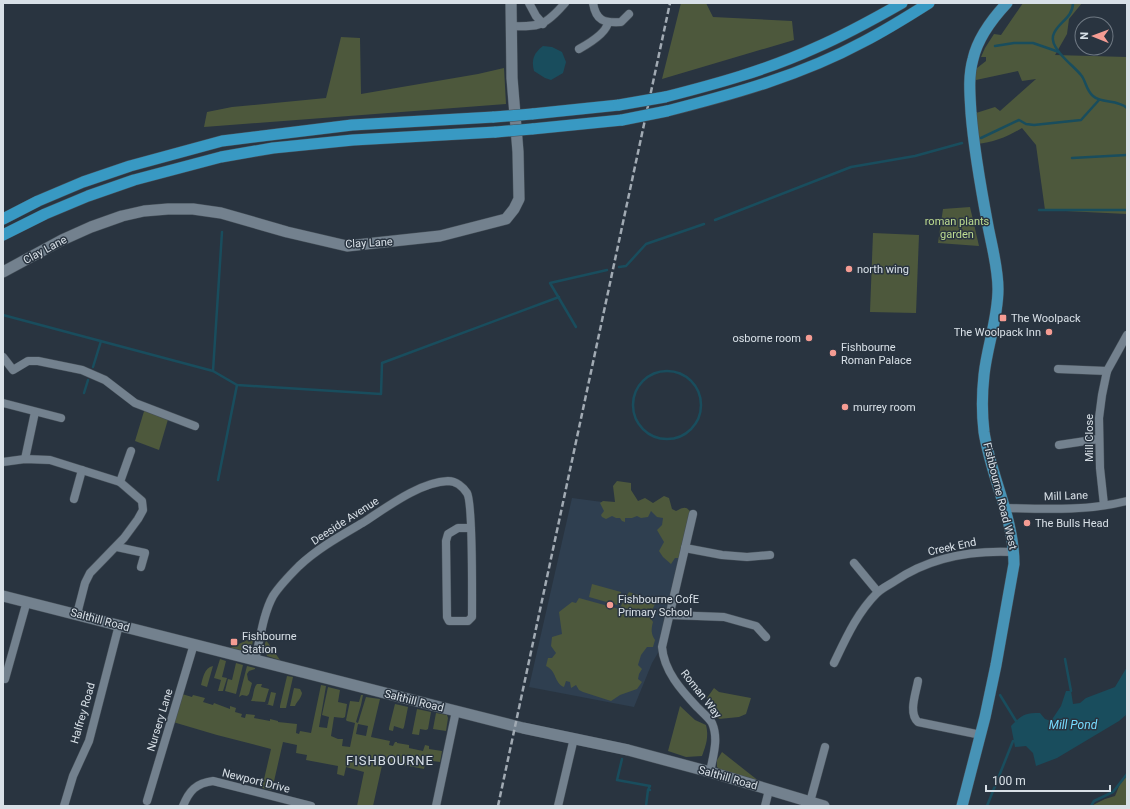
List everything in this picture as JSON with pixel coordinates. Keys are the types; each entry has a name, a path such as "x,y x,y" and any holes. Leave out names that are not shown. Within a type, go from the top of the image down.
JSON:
{"highway":[{"path":"3,219 38,201 83,182 130,166 222,141 352,125 532,114 619,105 665,97 717,83 776,64 815,48 868,22 902,3"},
{"path":"3,235 45,214 127,182 221,156 274,148 353,140 532,129 622,120 667,112 717,99 767,83 817,64 862,43 929,3"}],"main road":[{"name":"Fishbourne Road West","path":"962,806 981,735 1013,577 1014,552 1005,508 989,455 984,432 984,376 998,304 998,278 973,138 970,94 970,75 977,45 997,13 1007,3"}],"street":[{"name":"Clay Lane","path":"3,272 62,240 91,227 122,216 144,211 193,209 221,213 287,232 348,246 440,236 506,219 514,209 519,199 518,152 512,78 511,3"},
{"path":"529,3 536,16 543,24"},
{"path":"511,26 537,26 543,24 565,3"},
{"path":"594,3 594,10 597,16 608,22 621,22 629,14"},
{"path":"579,49 590,43 608,27 608,22"},
{"name":"Mill Close","path":"1104,505 1100,468 1099,418 1107,371 1127,335"},
{"path":"3,357 13,370 28,361 38,361 82,370 105,380 135,403 195,426"},
{"path":"1058,369 1107,371"},
{"path":"3,403 61,418"},
{"path":"25,459 35,412"},
{"path":"1059,445 1099,439"},
{"path":"120,482 131,451"},
{"path":"3,462 25,459 50,460 120,482 142,501 142,510 138,519 117,547 90,573 77,614"},
{"path":"74,499 82,470"},
{"name":"Deeside Avenue","path":"255,660 267,610 273,597 283,583 299,566 372,517 417,490 433,484 449,481 460,485 469,495 471,528 472,617 468,621 449,620 447,617 446,541 448,534 458,528 471,528"},
{"name":"Mill Lane","path":"1005,508 1063,508 1104,505 1127,501"},
{"name":"Roman Way","path":"693,514 662,647 662,658 684,694 712,722 715,735 715,749 710,772"},
{"path":"117,547 145,553 141,567"},
{"path":"685,548 747,557 770,554"},
{"name":"Creek End","path":"834,663 852,627 864,608 878,592 901,577 925,564 972,552 1014,552"},
{"path":"854,563 878,592"},
{"name":"Salthill Road","path":"3,596 523,728 628,750 710,772 824,806"},
{"path":"5,679 27,601"},
{"path":"670,615 724,617 756,626 766,636"},
{"name":"Halfrey Road","path":"64,806 73,776 89,740 119,625"},
{"name":"Nursery Lane","path":"147,801 194,644"},
{"path":"918,681 913,718 918,722 981,735"},
{"path":"436,806 456,711"},
{"path":"558,806 574,738"},
{"path":"810,802 825,747"},
{"name":"Newport Drive","path":"183,806 190,791 205,782 213,781 311,806"},
{"path":"765,806 769,790"}],"shaded area":[{"name":"Fishbourne CofE Primary School","path":"572,498 693,514 662,646 652,663 634,707 529,687"}],"green space":[{"path":"681,3 706,3 713,17 792,21 794,40 662,79"},
{"path":"1023,3 1082,3 1069,19 1067,34 1055,55 1127,57 1127,214 1045,210 1036,145 1022,128 1001,139 977,144 976,113 995,107 1000,111 1036,79 1022,81 1018,71 976,80 975,74 977,68 986,61 986,57 981,57 985,48 994,34 1001,35"},
{"path":"341,37 360,38 361,94 478,74 504,68 506,104 204,127 207,112 232,107 326,98"},
{"name":"roman plants garden","path":"970,207 979,246 938,243 943,209"},
{"path":"873,233 919,235 916,313 870,312"},
{"path":"145,408 169,416 159,450 135,441"},
{"path":"617,481 631,483 631,490 638,501 645,498 653,503 664,496 669,498 672,509 676,511 686,508 694,516 679,558 675,558 671,564 659,551 664,542 657,530 662,525 663,518 657,517 651,511 648,517 641,518 637,516 625,518 625,522 620,518 612,516 606,519 602,517 601,515 604,511 600,503 603,501 615,502 613,486"},
{"path":"592,584 621,592 617,605 589,597"},
{"path":"629,592 643,597 655,604 649,616 653,622 652,631 655,640 653,647 647,647 641,655 638,665 642,669 638,679 642,682 637,689 620,695 611,701 583,692 579,690 576,685 571,688 570,682 566,681 564,687 561,685 550,668 546,666 548,658 552,658 556,653 551,646 552,637 562,634 559,612 572,602 576,603 579,598 619,609"},
{"path":"254,637 252,645 246,651 230,648"},
{"path":"266,640 280,660 267,656 264,647"},
{"path":"220,659 226,661 222,677 227,678 223,691 218,691 221,680 214,678"},
{"path":"236,663 243,665 236,694 225,691 228,679 232,680"},
{"path":"213,666 207,687 201,685 206,671"},
{"path":"247,666 255,668 247,674 248,680 252,683 249,694 247,696 242,695 239,697"},
{"path":"287,676 293,677 286,708 280,708 280,706"},
{"path":"257,684 262,684 261,687 269,689 265,702 251,701"},
{"path":"321,685 326,686 319,727 327,728 329,717 322,715 328,687 340,690 338,702 347,704 345,717 334,717 331,736 338,739 343,739 342,746 350,747 355,723 346,720 350,701 359,702 361,695 363,695 356,722 358,723 366,697 380,699 371,737 390,741 389,745 393,746 395,742 397,742 409,745 409,748 423,751 425,745 429,746 429,749 442,751 440,762 426,760 424,769 383,761 373,806 357,806 364,772 346,767 344,776 337,774 338,766 306,760 307,755 296,753 297,745 283,742 272,790 262,788 271,749 173,722 182,694 192,697 193,695 205,698 203,702 213,705 214,703 230,709 230,706 236,708 235,712 242,714 241,717 245,718 246,714 255,715 254,718 270,721 270,719 278,722 297,724 296,733 299,734 300,731 311,733","holes":["358,724 368,726 366,736 356,734"]},
{"path":"294,688 300,689 302,693 295,706 290,706"},
{"path":"714,688 719,692 751,698 746,714 739,717 719,719 707,698"},
{"path":"271,692 276,693 273,706 266,704 268,704"},
{"path":"395,704 408,707 403,729 394,726 393,731 389,730 389,728"},
{"path":"680,706 695,720 706,725 706,745 702,756 686,757 668,751"},
{"path":"417,709 431,712 428,729 420,729 419,735 412,734"},
{"path":"436,713 447,715 446,731 433,729"},
{"path":"722,752 760,782 722,771 717,767 717,760"},
{"path":"1127,776 1127,806 1091,806 1115,796 1120,784"}],"water":[{"path":"543,46 552,47 562,52 566,62 563,73 551,80 534,71 534,57 537,51"},
{"name":"Mill Pond","path":"1127,667 1127,714 1119,721 1057,758 1036,766 1033,753 1026,746 1015,747 1011,726 1021,717 1030,713 1040,713 1045,719 1051,721 1061,706 1066,691 1071,691 1073,704 1080,703 1086,698 1115,687"}],"waterway":[{"path":"1073,3 1070,13 1057,28 1053,36 1055,46 1063,57 1081,75 1093,96 1101,100 1119,103 1127,108"},
{"path":"995,46 1014,43 1033,43 1059,52"},
{"path":"981,138 1019,120 1026,124 1034,125 1081,120 1099,100"},
{"path":"715,220 851,167 915,156 962,143"},
{"path":"1072,158 1127,155"},
{"path":"1039,210 1127,210"},
{"path":"619,267 626,266 646,244 704,224"},
{"path":"213,371 222,232"},
{"path":"576,327 550,283 607,270"},
{"path":"3,315 213,371 237,385 381,394 382,363 559,297"},
{"path":"93,367 101,341"},
{"path":"667,371 680,373 691,381 699,392 701,405 699,418 691,429 680,437 667,439 654,437 643,429 635,418 633,405 635,392 643,381 654,373 667,371"},
{"path":"84,393 88,380"},
{"path":"218,480 237,385"},
{"path":"1065,659 1071,691"},
{"path":"1000,695 1016,721"},
{"path":"987,806 1013,741"},
{"path":"622,759 617,780 650,786 648,790"},
{"path":"1091,806 1094,801 1113,792 1127,774"},
{"path":"646,806 648,790 650,790"}],"railway":[{"path":"498,806 670,3"}],"place":[{"name":"north wing","path":"849,269"},
{"name":"The Woolpack","path":"1003,318"},
{"name":"The Woolpack Inn","path":"1049,332"},
{"name":"osborne room","path":"809,338"},
{"name":"Fishbourne Roman Palace","path":"833,353"},
{"name":"murrey room","path":"845,407"},
{"name":"The Bulls Head","path":"1027,523"},
{"name":"Fishbourne CofE Primary School","path":"610,605"},
{"name":"Fishbourne Station","path":"234,642"}],"district":[{"name":"FISHBOURNE","path":"390,760"}]}
